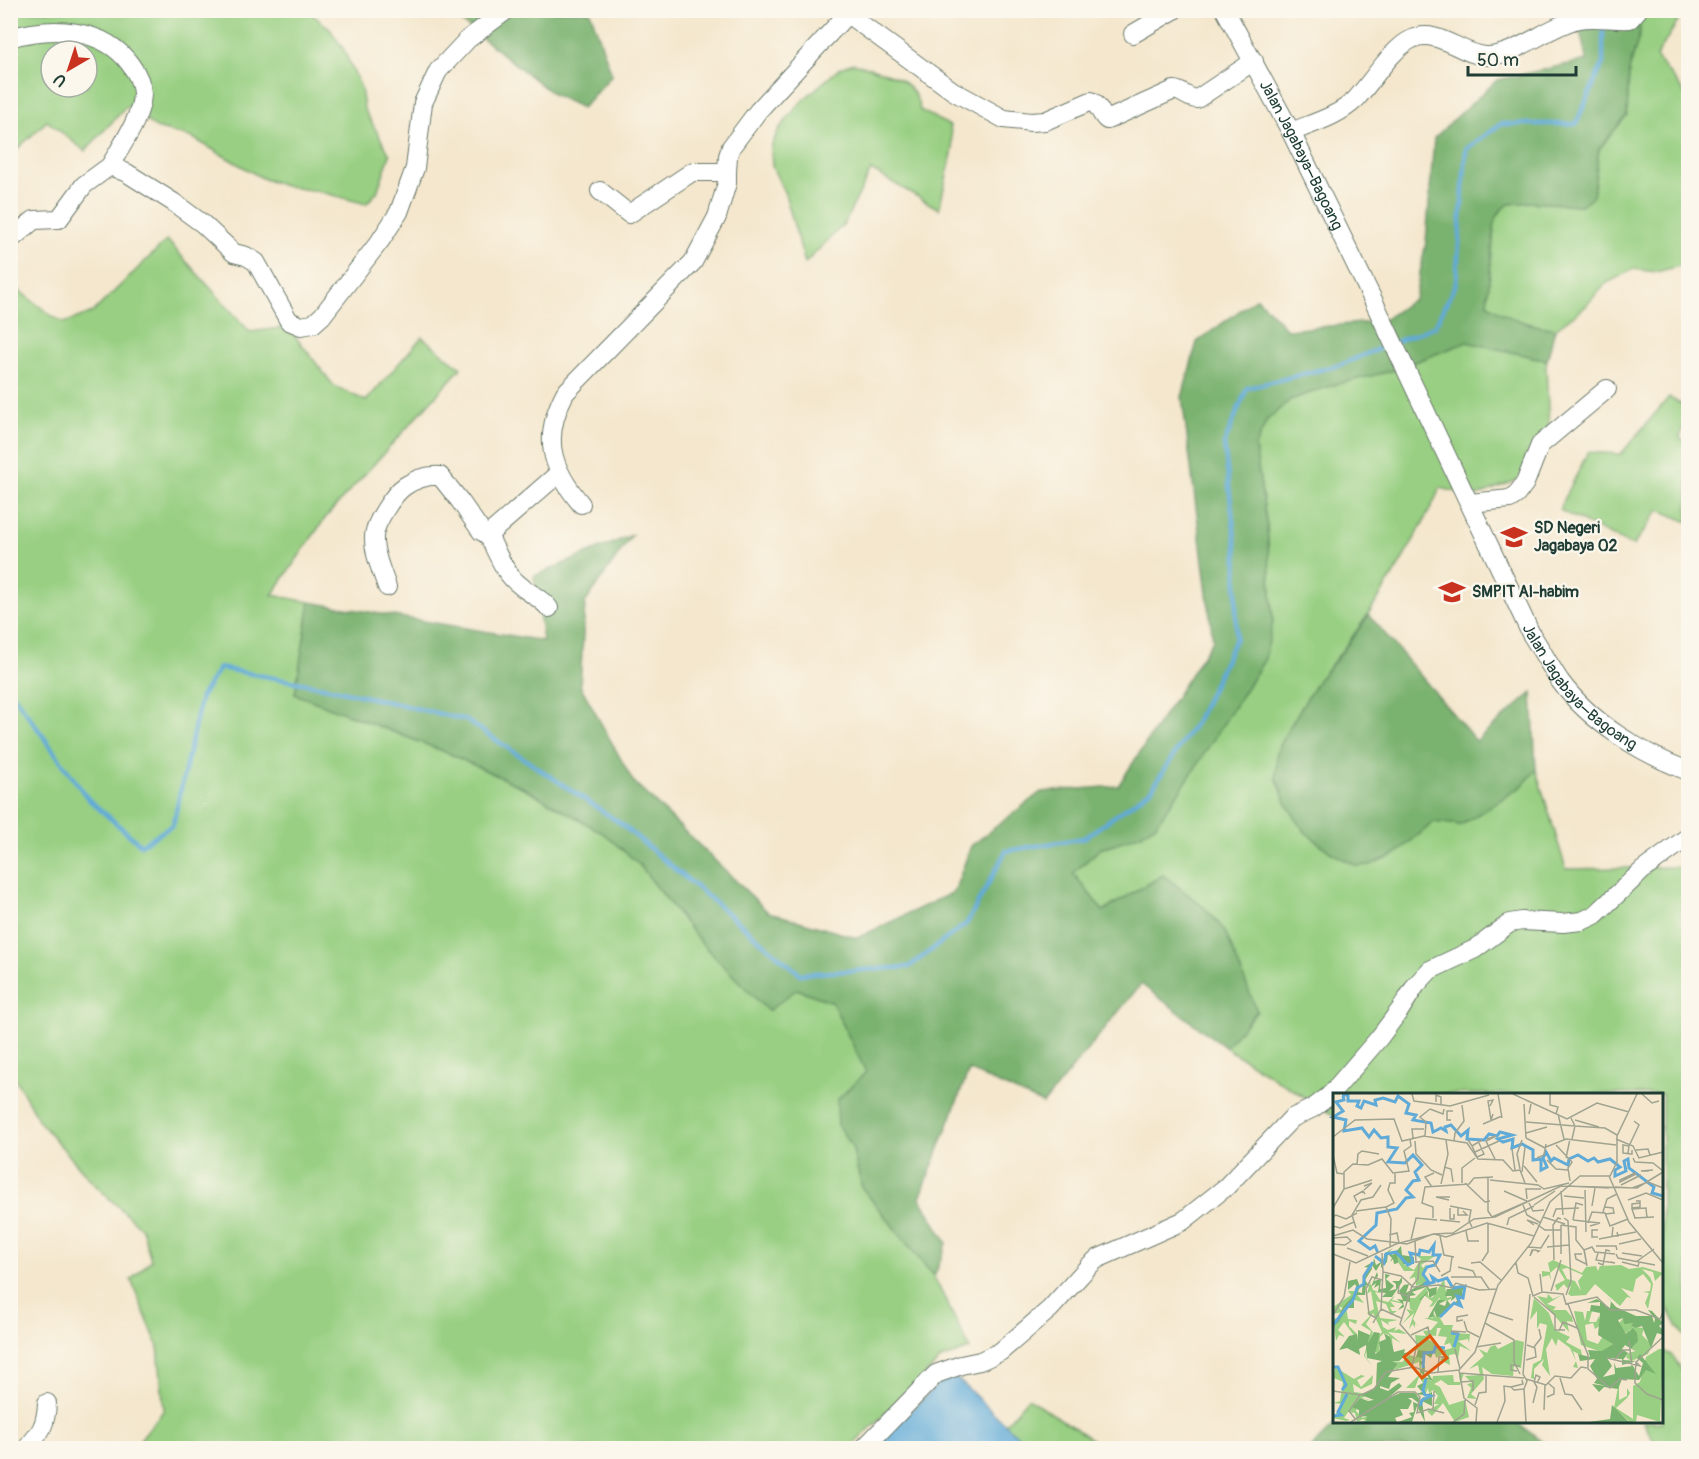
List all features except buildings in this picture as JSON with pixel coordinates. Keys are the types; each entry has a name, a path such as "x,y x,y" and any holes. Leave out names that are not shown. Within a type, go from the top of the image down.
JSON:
{"street":[{"path":"110,166 127,173 173,202 203,224 234,253 256,262 289,321 300,326 313,324 322,316 373,250 399,212 415,168 423,103 438,71 468,39 507,10"},
{"path":"1133,34 1174,10"},
{"name":"Jalan Jagabaya–Bagoang","path":"1226,10 1291,132 1531,634 1561,682 1604,725 1650,754 1689,771"},
{"path":"1291,132 1340,112 1355,99 1382,66 1410,40 1420,36 1438,38 1460,50 1488,56 1503,52 1580,19 1630,19 1638,10"},
{"path":"581,504 559,473 550,441 557,408 565,393 693,262 717,217 727,183 728,156 731,147 758,111 846,12 953,91 1004,119 1046,121 1091,101 1107,120 1174,90 1192,99 1197,99 1254,61"},
{"path":"10,38 31,32 53,31 93,36 111,45 127,60 136,73 142,92 138,113 110,166 84,185 59,219 34,220 10,240"},
{"path":"600,191 629,214 692,172 727,172"},
{"path":"1470,503 1510,499 1516,495 1525,483 1540,445 1607,389"},
{"path":"488,535 559,473"},
{"path":"387,587 373,540 378,520 403,487 428,475 440,476 480,531 488,535 514,581 543,601 549,609"},
{"path":"864,1449 936,1374 980,1361 1000,1352 1050,1309 1097,1259 1183,1221 1203,1207 1226,1187 1292,1118 1329,1096 1378,1038 1416,985 1430,970 1474,949 1510,924 1522,921 1582,921 1595,915 1643,870 1689,837"},
{"path":"27,1449 40,1434 46,1419 47,1403"}],"green space":[{"path":"10,11 308,11 329,28 343,48 361,88 364,109 390,155 377,192 366,204 321,192 285,186 262,178 193,138 156,128 127,106 85,151 47,121 12,154 10,152"},
{"path":"448,11 590,11 612,75 582,108 553,94"},
{"path":"1575,11 1638,11 1640,33 1629,70 1627,115 1599,149 1593,196 1581,205 1529,202 1509,204 1502,209 1495,220 1487,303 1494,309 1519,320 1555,329 1547,360 1467,342 1391,371 1333,385 1290,400 1267,420 1255,447 1267,527 1273,622 1265,659 1155,826 1141,834 1100,849 1073,873 1103,911 1163,875 1205,908 1225,931 1257,1011 1225,1047 1141,984 1043,1104 969,1070 920,1198 947,1243 934,1277 862,1188 852,1146 838,1126 837,1100 866,1072 832,1002 797,989 768,1011 702,944 638,863 603,833 526,789 448,753 295,694 310,602 543,641 534,576 632,535 585,603 580,685 633,781 768,912 857,938 954,892 971,846 1041,792 1118,786 1213,640 1182,397 1197,342 1257,298 1288,330 1382,321 1415,298 1426,242 1434,138 1497,80 1587,60"},
{"path":"1638,11 1684,11 1656,57 1688,97 1688,264 1656,272 1634,269 1605,284 1585,307 1555,329 1510,317 1487,303 1495,220 1502,209 1509,204 1529,202 1581,205 1593,196 1599,149 1627,115 1629,70 1640,33"},
{"path":"853,63 885,73 904,82 917,98 920,110 950,126 953,149 939,209 871,170 844,224 805,263 785,194 772,166 771,147 779,129 802,101 840,68"},
{"path":"167,240 250,332 288,327 334,386 366,401 422,337 461,368 326,517 272,595 310,602 295,694 448,753 526,789 603,833 638,863 702,944 797,989 832,1002 866,1072 838,1126 852,1146 862,1188 934,1277 970,1349 941,1359 850,1448 133,1448 164,1410 158,1346 131,1280 151,1260 142,1229 94,1184 39,1121 11,1071 10,288 13,286 64,323 93,312"},
{"path":"1467,342 1547,360 1549,427 1522,478 1477,496 1440,488 1417,535 1382,593 1352,638 1318,680 1394,855 1434,822 1461,825 1522,786 1536,770 1566,869 1681,867 1688,864 1688,1341 1663,1299 1663,1093 1333,1093 1333,1115 1225,1047 1257,1011 1163,875 1103,911 1073,873 1100,849 1141,834 1273,622 1267,527 1255,447 1267,420 1290,400 1333,385 1391,371"},
{"path":"1669,397 1688,408 1680,438 1688,442 1688,522 1659,510 1633,546 1559,510 1588,452 1621,454"},
{"path":"1369,615 1476,741 1532,693 1536,770 1522,786 1461,825 1434,822 1394,855 1370,865 1357,866 1330,852 1304,831 1287,805 1276,777 1277,752 1318,680 1337,659"},
{"path":"1663,1351 1672,1355 1688,1379 1688,1448 1658,1448 1644,1423 1663,1423"},
{"path":"1028,1398 1105,1448 1031,1448 1005,1425"},
{"path":"1336,1423 1517,1423 1550,1448 1311,1448"}],"water":[{"path":"950,1372 1031,1448 873,1448"}],"waterway":[{"path":"1398,341 1435,326 1456,283 1466,149 1501,124 1576,124 1603,63 1603,22"},
{"path":"10,690 88,799 141,845 173,825 201,697 219,668 329,688 466,720 620,823 800,974 909,967 967,923 1006,851 1084,838 1151,790 1197,720 1236,638 1237,553 1224,444 1247,388 1340,365 1390,344"}],"place":[{"name":"SD Negeri Jagabaya 02","path":"1514,537"},
{"name":"SMPIT Al-habim","path":"1452,592"}]}
